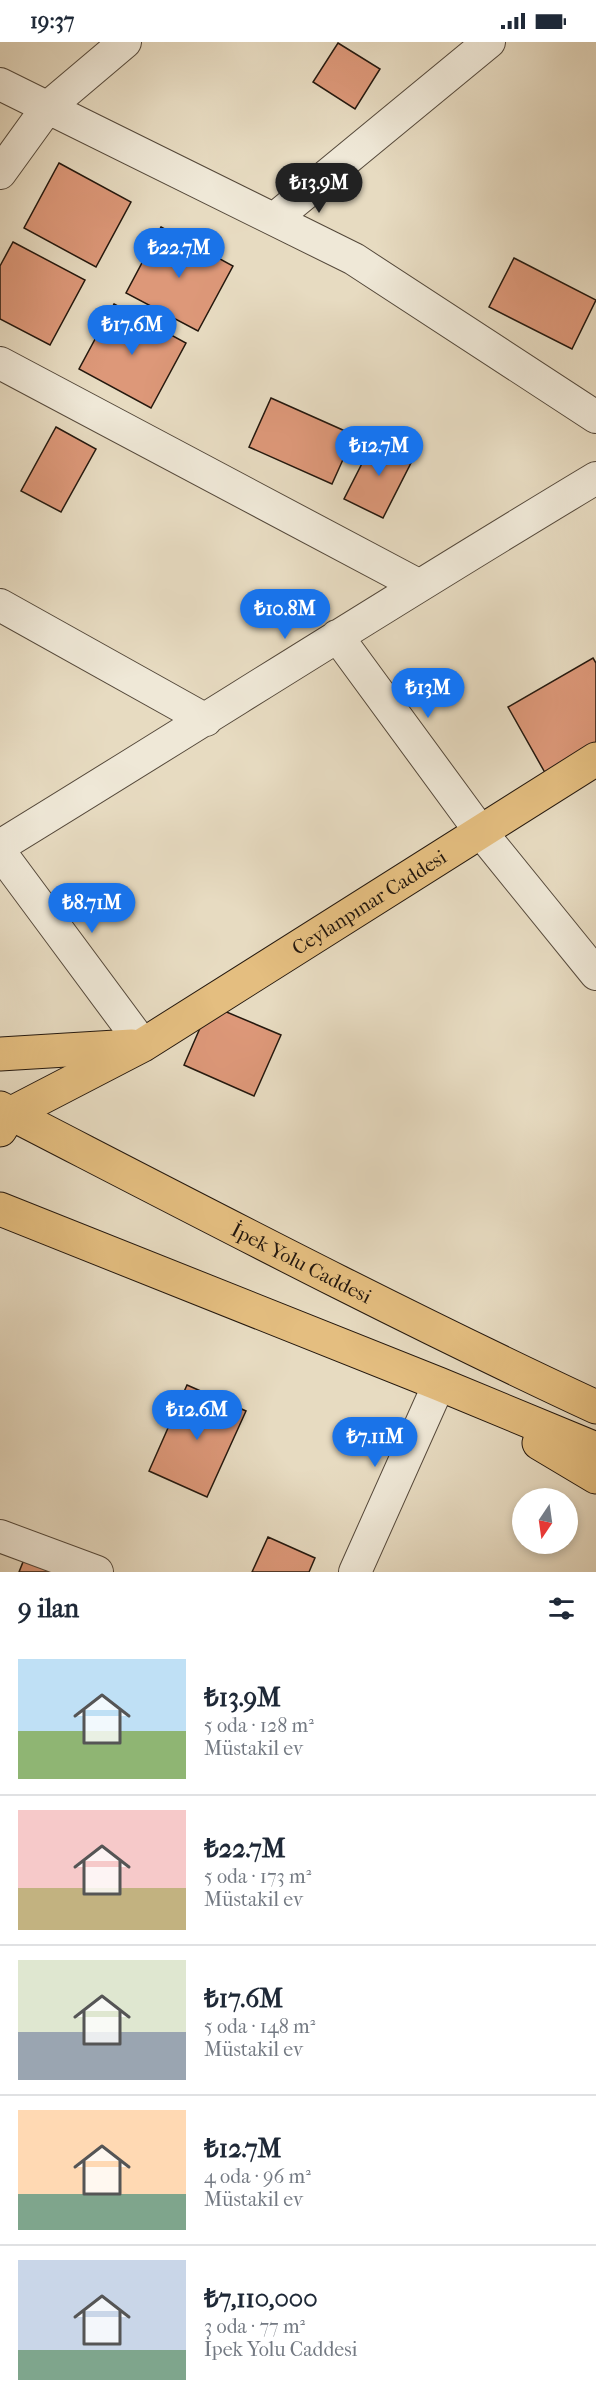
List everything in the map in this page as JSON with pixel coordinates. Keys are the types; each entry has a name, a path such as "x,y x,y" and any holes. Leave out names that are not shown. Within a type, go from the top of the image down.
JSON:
{"main road":[{"name":"Ceylanpınar Caddesi","path":"3,1117 143,1045 596,759"},
{"name":"Ceylanpınar Caddesi","path":"0,1054 143,1045"},
{"name":"İpek Yolu Caddesi","path":"3,1117 416,1321 596,1407"},
{"path":"0,1209 596,1449"},
{"path":"439,1384 596,1477"}],"street":[{"path":"0,173 47,108 125,42"},
{"path":"274,219 489,42"},
{"path":"0,84 354,259 596,417"},
{"path":"0,363 418,585"},
{"path":"0,846 206,720 418,585 596,478"},
{"path":"0,605 206,720"},
{"path":"337,636 480,831 596,974"},
{"path":"0,852 143,1045"},
{"path":"355,1572 439,1384"},
{"path":"0,1536 98,1572"}],"building":[{"path":"338,43 380,69 355,109 313,82"},
{"path":"59,163 131,202 96,267 24,228"},
{"path":"161,227 233,266 198,331 126,293"},
{"path":"13,242 85,280 50,345 0,319 0,266"},
{"path":"514,258 596,300 572,349 489,307"},
{"path":"114,304 186,343 151,408 79,369"},
{"path":"271,398 354,435 332,484 249,447"},
{"path":"56,427 96,449 61,512 21,491"},
{"path":"376,436 415,455 383,518 344,499"},
{"path":"593,658 596,663 596,750 548,778 508,707"},
{"path":"210,1005 281,1035 254,1096 184,1065"},
{"path":"187,1385 246,1411 207,1497 149,1471"},
{"path":"268,1537 315,1558 309,1572 252,1572"},
{"path":"27,1552 57,1572 19,1572"}]}
